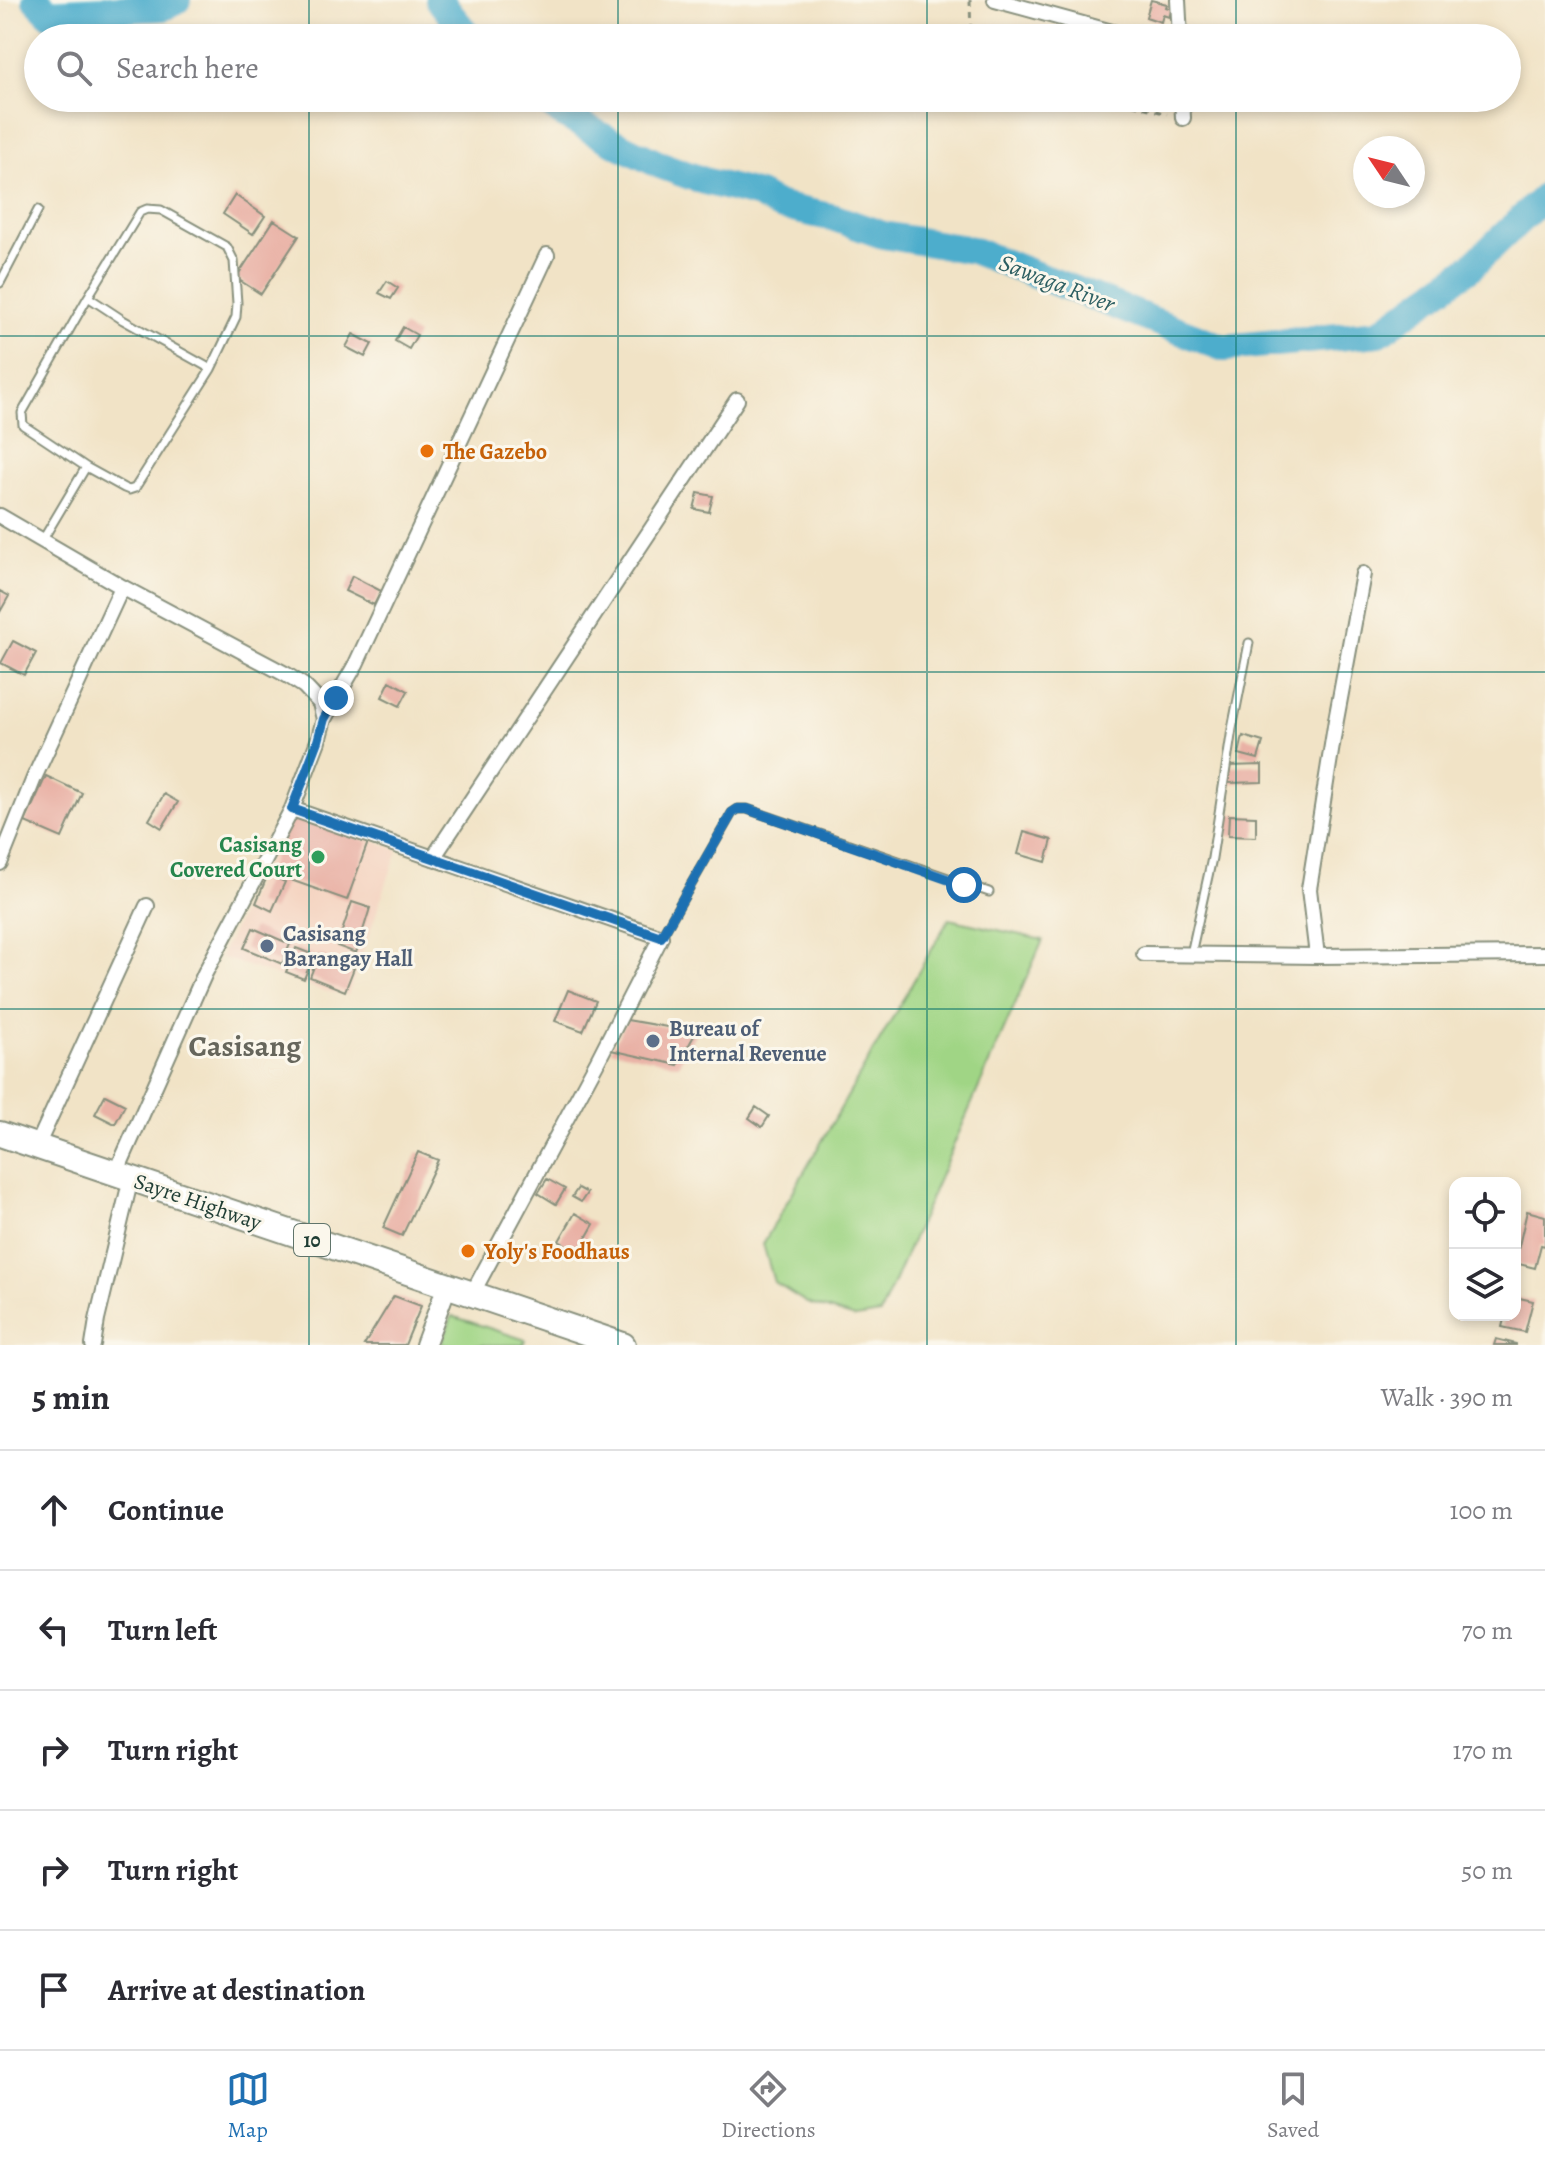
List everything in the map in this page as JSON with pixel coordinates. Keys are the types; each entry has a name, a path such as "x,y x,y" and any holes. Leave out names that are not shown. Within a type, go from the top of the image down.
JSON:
{"highway":[{"name":"Sayre Highway","path":"0,1134 623,1345"}],"street":[{"path":"995,0 1083,24"},
{"path":"1178,0 1179,24"},
{"path":"1183,112 1183,118"},
{"path":"93,1345 123,1176 205,973 292,809 324,719 356,664 547,255"},
{"path":"433,858 737,400"},
{"path":"2,521 287,675 304,686 320,703 324,719"},
{"path":"1317,956 1309,889 1363,574"},
{"path":"0,863 34,778 122,587"},
{"path":"292,809 661,937 472,1294"},
{"path":"37,1146 147,906"},
{"path":"1144,954 1545,954"},
{"path":"425,1345 447,1286"}],"lane":[{"path":"147,209 161,210 227,247 234,261 236,317 211,369 135,488 124,488 86,467 23,425 22,413 88,297 140,212 147,209"},
{"path":"0,283 38,210"},
{"path":"88,297 211,369"},
{"path":"42,541 86,467"},
{"path":"1191,954 1212,858 1249,643"},
{"path":"661,937 732,813 738,809 747,809 989,892"}],"path":[{"path":"970,0 971,24"},
{"path":"1161,112 1183,118"}],"shaded area":[{"path":"292,809 398,850 348,995 323,991 220,957"}],"green space":[{"path":"949,919 1043,940 880,1314 855,1318 807,1303 774,1282 763,1244"},
{"path":"452,1316 526,1340 523,1345 441,1345"}],"building":[{"path":"1151,0 1167,4 1166,7 1172,9 1169,17 1163,15 1161,22 1146,17"},
{"path":"235,195 265,216 253,234 223,214"},
{"path":"274,220 299,236 261,294 236,278"},
{"path":"387,281 398,288 391,299 379,293"},
{"path":"403,327 417,335 409,349 395,341"},
{"path":"353,334 372,344 365,357 346,347"},
{"path":"698,493 713,496 709,512 694,509"},
{"path":"352,576 381,591 374,605 345,591"},
{"path":"0,591 9,596 0,612"},
{"path":"13,641 36,653 24,675 1,663"},
{"path":"390,681 408,691 400,706 382,697"},
{"path":"1243,736 1263,742 1258,759 1239,754"},
{"path":"1262,765 1262,782 1229,783 1228,766"},
{"path":"46,776 82,793 62,838 25,822"},
{"path":"164,794 178,802 162,828 149,820"},
{"name":"Casisang Covered Court","path":"289,814 368,842 347,900 268,872"},
{"path":"1229,815 1256,816 1256,837 1228,836"},
{"path":"1024,832 1052,840 1046,862 1018,854"},
{"path":"268,874 285,882 272,911 256,903"},
{"path":"352,902 370,908 356,953 337,946"},
{"name":"Casisang Barangay Hall","path":"253,928 290,944 282,964 244,948"},
{"path":"296,948 314,955 304,979 286,972"},
{"path":"319,954 354,968 345,991 310,977"},
{"path":"568,990 596,1001 583,1031 555,1021"},
{"name":"Bureau of Internal Revenue","path":"627,1020 696,1032 678,1065 611,1050"},
{"path":"105,1095 125,1105 115,1124 95,1114"},
{"path":"756,1107 769,1116 762,1127 749,1118"},
{"path":"418,1152 438,1160 402,1236 383,1228"},
{"path":"547,1179 565,1189 556,1204 538,1193"},
{"path":"578,1188 587,1193 581,1202 572,1197"},
{"path":"1527,1211 1545,1216 1545,1246 1541,1245 1535,1268 1521,1264 1521,1237"},
{"path":"575,1213 594,1224 578,1252 559,1241"},
{"path":"394,1296 421,1306 405,1345 364,1345"},
{"path":"1521,1298 1533,1301 1525,1332 1502,1327 1504,1321 1521,1321"},
{"path":"1496,1339 1516,1344 1516,1345 1494,1345"}],"waterway":[{"name":"Sawaga River","path":"36,0 49,13 164,7 177,0"},
{"name":"Sawaga River","path":"439,0 459,24"},
{"name":"Sawaga River","path":"560,112 660,165 704,181 759,195 779,206 835,218 883,235 972,250 1224,348 1379,333 1471,267 1545,196"}],"place":[{"name":"The Gazebo","path":"427,451"},
{"name":"Casisang Covered Court","path":"318,857"},
{"name":"Casisang Barangay Hall","path":"267,946"},
{"name":"Bureau of Internal Revenue","path":"653,1041"},
{"name":"Yoly's Foodhaus","path":"468,1251"}],"district":[{"name":"Casisang","path":"245,1046"}],"route":[{"path":"336,698 324,719 292,809 661,937 732,813 738,809 747,809 964,885"}]}
